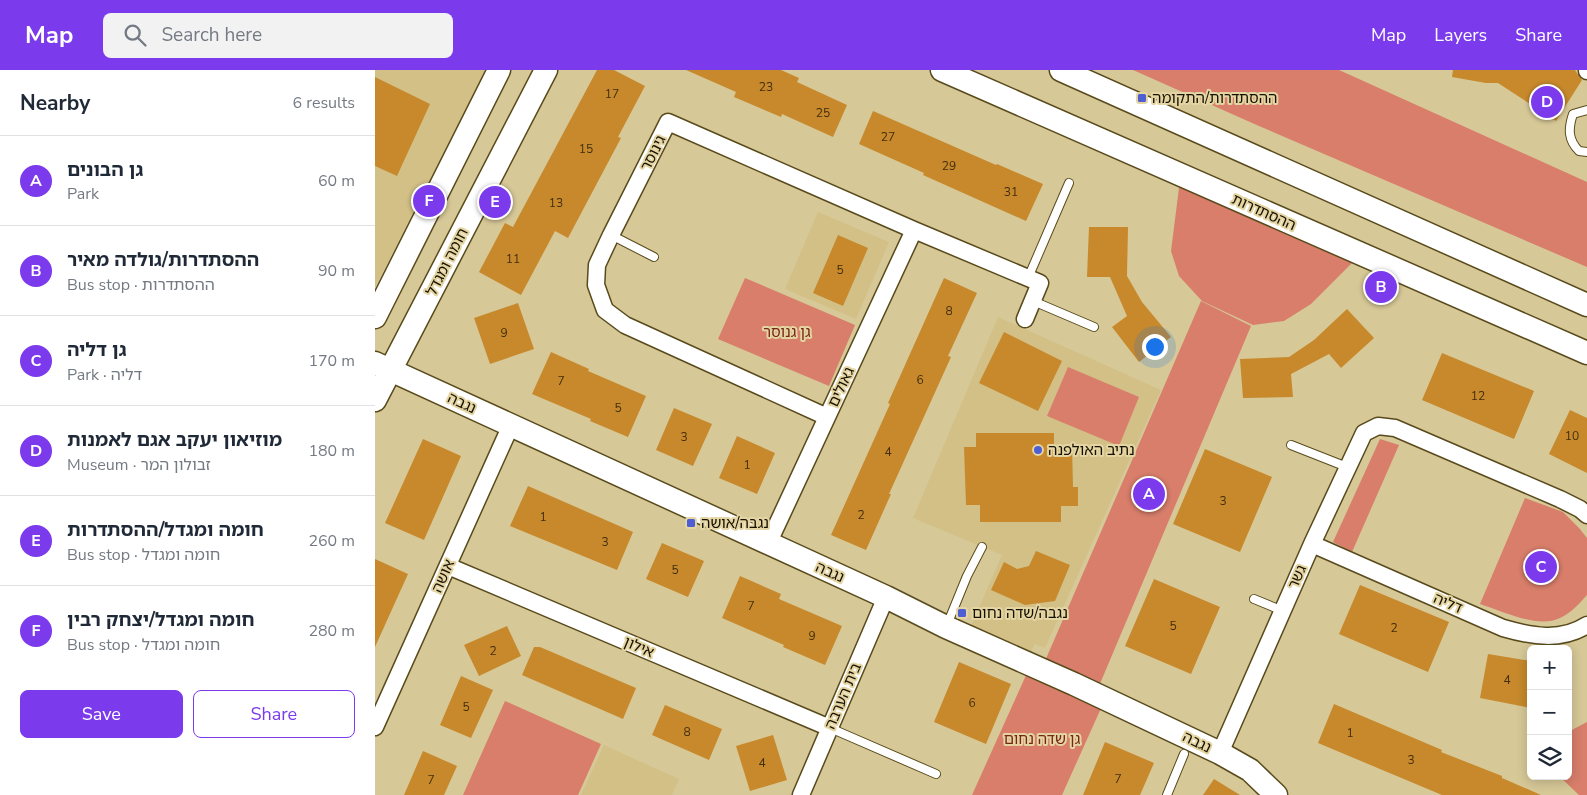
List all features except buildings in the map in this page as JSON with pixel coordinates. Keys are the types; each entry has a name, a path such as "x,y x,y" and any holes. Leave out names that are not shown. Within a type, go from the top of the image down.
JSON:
{"street":[{"path":"375,317 499,70"},
{"name":"חומה ומגדל","path":"375,400 383,366 546,70"},
{"name":"ההסתדרות","path":"942,70 1587,353"},
{"path":"1061,70 1587,305"},
{"name":"גינוסר","path":"827,417 625,325 605,310 596,285 597,265 668,122 913,230 1028,278"},
{"name":"גאולים","path":"768,544 913,230"},
{"path":"1025,319 1041,283 1028,278"},
{"name":"נגבה","path":"383,366 886,597 946,627 1221,754 1250,770 1276,795"},
{"name":"אושה","path":"375,727 511,425"},
{"name":"גשר","path":"1221,754 1312,544 1364,432 1378,426 1395,428 1560,498 1581,509 1587,515"},
{"name":"דליה","path":"1312,544 1503,628 1545,637 1567,633 1587,625"},
{"name":"אילון","path":"448,566 829,728"},
{"name":"בית הערבה","path":"801,795 886,597"}],"lane":[{"path":"1587,110 1573,114 1569,127 1572,143 1579,151 1587,152"},
{"path":"1028,278 1069,183"},
{"path":"611,235 654,256"},
{"path":"1033,301 1094,327"},
{"path":"1291,445 1347,467"},
{"path":"946,627 967,576 982,547"},
{"path":"1254,599 1283,611"},
{"path":"829,728 936,774"},
{"path":"1167,795 1184,754"}],"shaded area":[{"path":"375,70 486,70 375,287"},
{"path":"818,212 889,242 856,319 785,289"},
{"name":"נתיב האולפנה","path":"998,317 1161,390 1045,648 1035,644 1030,653 971,626 1002,555 913,518"},
{"path":"604,745 679,779 672,795 581,795"}],"green space":[{"path":"1133,70 1339,70 1587,182 1587,267 1259,126"},
{"path":"1180,180 1356,259 1311,304 1284,321 1253,325 1202,301 1179,276 1171,251"},
{"name":"גן גנוסר","path":"745,278 855,325 829,386 718,339"},
{"path":"1201,301 1251,326 1099,686 1045,661"},
{"path":"1068,367 1139,397 1119,446 1047,416"},
{"path":"1380,439 1399,445 1352,552 1333,542"},
{"path":"1525,498 1563,512 1587,538 1587,595 1568,614 1551,621 1520,618 1480,604"},
{"name":"גן שדה נחום","path":"1027,673 1102,706 1062,795 972,795"},
{"path":"505,701 601,744 578,795 463,795"},
{"path":"1587,722 1587,795 1579,795 1563,780 1572,780 1572,730"}],"place":[{"name":"ההסתדרות/התקומה","path":"1142,98"},
{"name":"מוזיאון יעקב אגם לאמנות","path":"1547,102"},
{"name":"חומה ומגדל/יצחק רבין","path":"429,201"},
{"name":"חומה ומגדל/ההסתדרות","path":"495,202"},
{"name":"ההסתדרות/גולדה מאיר","path":"1381,287"},
{"name":"נתיב האולפנה","path":"1038,450"},
{"name":"גן הבונים","path":"1149,494"},
{"name":"נגבה/אושה","path":"691,523"},
{"name":"גן דליה","path":"1541,567"},
{"name":"נגבה/שדה נחום","path":"962,613"}]}
